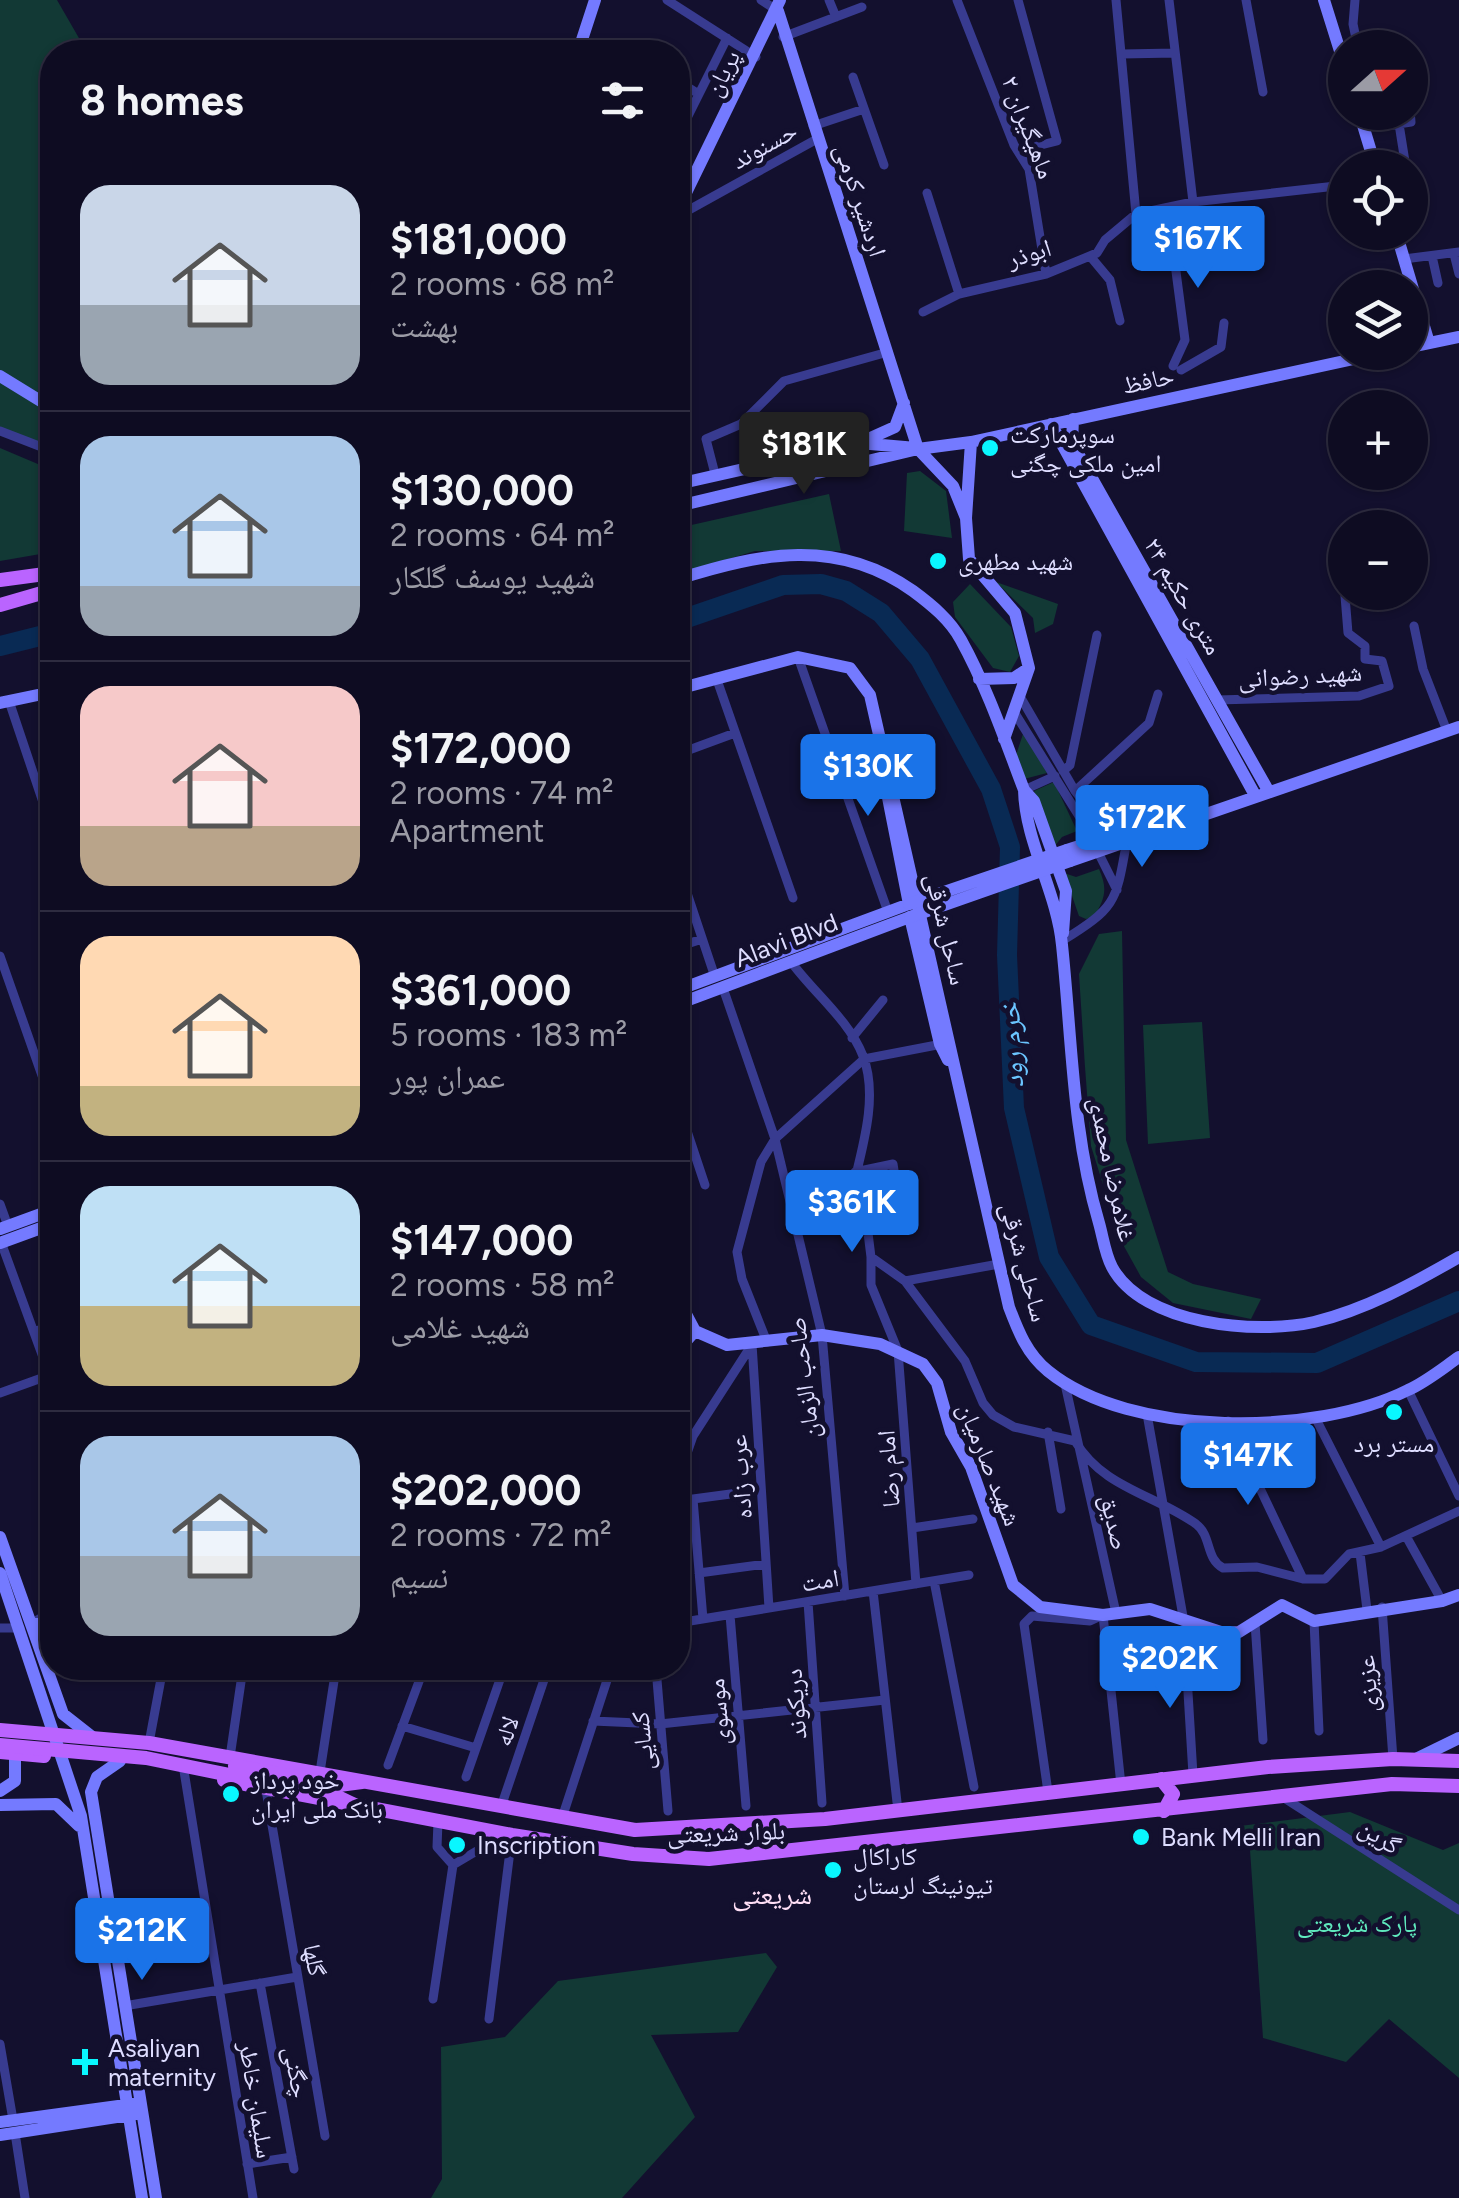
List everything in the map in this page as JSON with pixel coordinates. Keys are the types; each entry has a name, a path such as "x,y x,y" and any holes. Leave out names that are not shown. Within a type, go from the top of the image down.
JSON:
{"main road":[{"path":"582,40 596,0"},
{"path":"1324,0 1333,30"},
{"name":"اردشیر کرمی","path":"779,5 784,37 918,449"},
{"name":"پریان","path":"690,188 779,5"},
{"path":"1401,250 1429,343 1459,337"},
{"name":"حافظ","path":"918,449 972,442 1328,364"},
{"path":"0,376 40,401"},
{"path":"690,481 859,442 895,427 904,403"},
{"name":"۲۴ متری حکیم","path":"1072,419 1072,443 1218,700 1260,793"},
{"name":"۲۴ متری حکیم","path":"1051,424 1260,793"},
{"path":"859,442 918,449 952,486 966,518"},
{"path":"972,442 966,518 973,569 1016,613 1029,668 1016,715 1004,739"},
{"path":"690,503 918,449"},
{"path":"743,468 748,487"},
{"name":"غلامرضا محمدی","path":"690,576 733,562 844,556 877,568 935,607 960,637 1024,790 1062,940 1074,1104 1090,1190 1111,1266 1130,1292 1150,1305 1226,1324 1309,1323 1400,1289 1459,1256"},
{"path":"0,580 40,574"},
{"path":"0,604 40,593"},
{"path":"690,685 798,657 836,663 859,676 879,728 880,774 945,1044"},
{"path":"980,679 1014,678 1029,668"},
{"path":"5,702 40,695"},
{"name":"ساحل شرقی","path":"879,728 945,1044 959,1082"},
{"path":"910,911 1096,845 1128,840 1453,729"},
{"path":"1096,845 1109,834 1260,793"},
{"name":"Alavi Blvd","path":"690,998 888,912 910,911"},
{"name":"Alavi Blvd","path":"690,988 792,963 910,911"},
{"name":"ساحلی شرقی","path":"959,1082 998,1264 1019,1333 1037,1360 1066,1384 1148,1414 1228,1421 1316,1419 1408,1390 1459,1356"},
{"path":"2,1235 40,1216"},
{"path":"2,1235 40,1227"},
{"path":"690,1322 695,1332 690,1337"},
{"name":"شهید صارمیان","path":"695,1332 728,1345 822,1335 898,1351 931,1371 946,1420 971,1466 1013,1584 1040,1607 1110,1614 1150,1609 1224,1633 1255,1623 1282,1604 1314,1621 1382,1607 1442,1601 1459,1594"},
{"path":"0,1537 83,1832 114,1981 124,2006 142,2198"},
{"path":"0,1573 40,1659"},
{"path":"26,1626 40,1625"},
{"path":"49,1680 63,1714 91,1736"},
{"path":"5,1744 16,1742 21,1731"},
{"name":"بلوار شریعتی","path":"5,1744 21,1731 149,1743 635,1830 708,1829 898,1811 1212,1772 1393,1759 1459,1761"},
{"path":"1416,1759 1459,1738"},
{"path":"126,1740 133,1753 97,1778 91,1792 134,2109 156,2198"},
{"path":"5,1744 147,1750 339,1785 362,1782"},
{"path":"0,1791 15,1781 5,1744"},
{"path":"5,1744 146,1758 338,1797 361,1808"},
{"name":"بلوار شریعتی","path":"5,1744 62,1757 184,1771 512,1835 633,1854 709,1860 1278,1795 1392,1784 1459,1786"},
{"path":"156,1766 152,1752 166,1747"},
{"path":"1211,1804 1200,1788 1212,1772"},
{"path":"1161,1778 1173,1794 1164,1811"},
{"path":"0,1805 56,1804 72,1816 83,1832"},
{"path":"0,2135 9,2125 134,2109"}],"street":[{"path":"667,0 756,56"},
{"path":"762,0 779,5"},
{"path":"829,0 836,16"},
{"name":"ماهیگیران ۲","path":"956,0 1014,146 1029,169 1046,274"},
{"path":"1018,0 1057,140 1037,146 1029,169"},
{"path":"1116,0 1136,214 1193,202 1328,188"},
{"path":"1169,0 1193,202 1175,264 1184,340 1177,368 1222,348 1224,323"},
{"path":"1246,0 1262,92"},
{"path":"1354,0 1354,30"},
{"path":"784,37 862,6"},
{"path":"690,109 727,38"},
{"path":"1122,54 1174,53"},
{"path":"853,77 884,165"},
{"path":"690,89 697,93"},
{"name":"حسنوند","path":"690,205 815,132 864,109"},
{"path":"927,193 959,294"},
{"name":"ابوذر","path":"922,312 959,294 1046,274 1090,256 1136,214"},
{"path":"1404,259 1456,253 1459,274"},
{"path":"1090,256 1110,280 1120,321"},
{"path":"1432,256 1438,283"},
{"path":"715,474 706,438 741,424 784,380 888,352"},
{"path":"0,431 40,446"},
{"name":"شهید رضوانی","path":"1218,700 1359,696 1389,686 1382,661 1365,659 1366,646 1348,633 1346,610"},
{"path":"1414,626 1423,670 1453,729"},
{"path":"1024,790 1070,765 1097,635"},
{"path":"798,657 888,912"},
{"path":"716,677 792,898"},
{"path":"1075,791 1149,722 1158,694"},
{"path":"1020,698 1118,893"},
{"path":"5,702 40,796"},
{"path":"1016,715 1109,834"},
{"path":"690,750 735,733"},
{"path":"1062,940 1103,916 1118,893 1128,840"},
{"name":"صاحب الزمان","path":"690,902 775,1139 822,1335 844,1596"},
{"path":"690,943 702,939"},
{"path":"0,956 40,1070"},
{"path":"792,963 864,1059 868,1106 848,1210 868,1233 871,1257 904,1281 964,1361 982,1403 993,1414 1014,1427 1075,1441 1109,1478 1165,1504 1202,1529 1217,1565 1257,1566 1303,1579 1325,1579 1344,1556 1381,1547 1459,1510"},
{"path":"852,1038 883,1000"},
{"path":"767,1342 742,1280 737,1252 754,1182 775,1139 864,1059 945,1044"},
{"path":"690,1140 705,1185"},
{"path":"855,1172 894,1164 902,1220"},
{"path":"0,1204 2,1235 40,1349"},
{"name":"امام رضا","path":"871,1257 871,1285 898,1351 916,1584"},
{"path":"904,1281 998,1264"},
{"path":"34,1332 40,1330"},
{"path":"690,1444 752,1344"},
{"name":"عرب زاده","path":"752,1344 769,1608"},
{"path":"0,1394 40,1382"},
{"name":"صدیق","path":"1066,1384 1110,1614 1121,1785"},
{"path":"1408,1390 1459,1496"},
{"path":"1148,1414 1184,1622"},
{"path":"1316,1419 1381,1547"},
{"path":"1228,1421 1303,1579"},
{"path":"1048,1432 1061,1508"},
{"path":"690,1500 738,1493"},
{"path":"694,1499 703,1619"},
{"path":"912,1528 973,1519"},
{"path":"1406,1536 1442,1601"},
{"path":"1360,1553 1366,1610"},
{"path":"699,1572 766,1564"},
{"name":"امت","path":"690,1621 970,1576"},
{"path":"934,1581 974,1787"},
{"path":"873,1591 898,1811"},
{"name":"دریکوند","path":"808,1602 822,1803"},
{"name":"عزیزی","path":"1382,1607 1393,1759"},
{"name":"موسوی","path":"730,1614 746,1806"},
{"path":"1048,1792 1024,1624 1032,1616 1090,1621 1110,1614"},
{"path":"0,1628 26,1626 40,1618"},
{"path":"1314,1621 1318,1731"},
{"path":"1255,1623 1263,1740"},
{"path":"1185,1644 1194,1776"},
{"path":"149,1743 161,1680"},
{"path":"230,1757 241,1680"},
{"path":"320,1772 334,1680"},
{"path":"388,1765 419,1680"},
{"path":"466,1777 500,1680"},
{"name":"لاله","path":"501,1807 544,1680"},
{"path":"562,1818 607,1680"},
{"name":"کسایی","path":"657,1680 668,1812"},
{"path":"593,1721 660,1724 885,1700"},
{"path":"402,1726 476,1748"},
{"name":"سلیمان خاطر","path":"184,1771 253,2198"},
{"name":"گلها","path":"266,1790 325,2136"},
{"name":"گرین","path":"1278,1795 1459,1910"},
{"path":"438,1822 437,1847 453,1865"},
{"path":"453,1865 480,1849 488,1830"},
{"path":"489,2019 512,1835"},
{"path":"433,1999 453,1865"},
{"path":"124,2006 297,1976"},
{"name":"چگنی","path":"260,1983 294,2169"},
{"path":"0,2044 9,2125 25,2198"},
{"path":"248,2164 292,2158"}],"green space":[{"path":"0,0 57,0 80,40 40,40 40,447 0,429"},
{"path":"0,448 40,465 40,554 0,561"},
{"path":"920,471 946,491 952,538 904,531 907,473"},
{"path":"829,494 841,551 755,551 690,570 690,525"},
{"path":"996,582 1058,604 1053,624 1035,633 1033,618"},
{"path":"970,584 1011,627 1019,656 1010,672 993,668 955,617 953,602"},
{"path":"1024,731 1047,773 1024,779 1016,755"},
{"path":"1054,782 1077,831 1062,837 1054,847 1034,791"},
{"path":"1099,869 1104,882 1103,899 1094,917 1086,919 1079,916 1064,873 1076,877"},
{"path":"1122,931 1126,1140 1168,1272 1193,1284 1261,1299 1251,1319 1173,1303 1141,1277 1120,1239 1091,1146 1079,974 1099,934"},
{"path":"1202,1022 1210,1138 1148,1144 1143,1025"},
{"name":"پارک شریعتی","path":"1350,1812 1443,1850 1459,1843 1459,2078 1389,2019 1346,2062 1263,2038 1250,1850 1240,1826"},
{"path":"766,1953 777,1967 738,2032 651,2035 695,2117 622,2198 431,2198 442,2179 441,2047 505,2037 558,1981"}],"waterway":[{"name":"خرم رود","path":"690,617 783,585 821,584 846,591 881,613 920,659 991,789 1010,847 1007,955 1014,1108 1049,1257 1091,1325 1196,1362 1317,1363 1459,1301"},
{"name":"خرم رود","path":"0,646 40,636"}],"place":[{"name":"سوپرمارکت امین ملکی چگنی","path":"990,448"},
{"name":"شهید مطهری","path":"938,561"},
{"name":"مستر برد","path":"1394,1412"},
{"name":"خود پرداز بانک ملی ایران","path":"231,1794"},
{"name":"Bank Melli Iran","path":"1141,1837"},
{"name":"Inscription","path":"457,1845"},
{"name":"کاراکال تیونینگ لرستان","path":"833,1870"},
{"name":"Asaliyan maternity","path":"85,2062"}],"district":[{"name":"شریعتی","path":"772,1894"}]}
